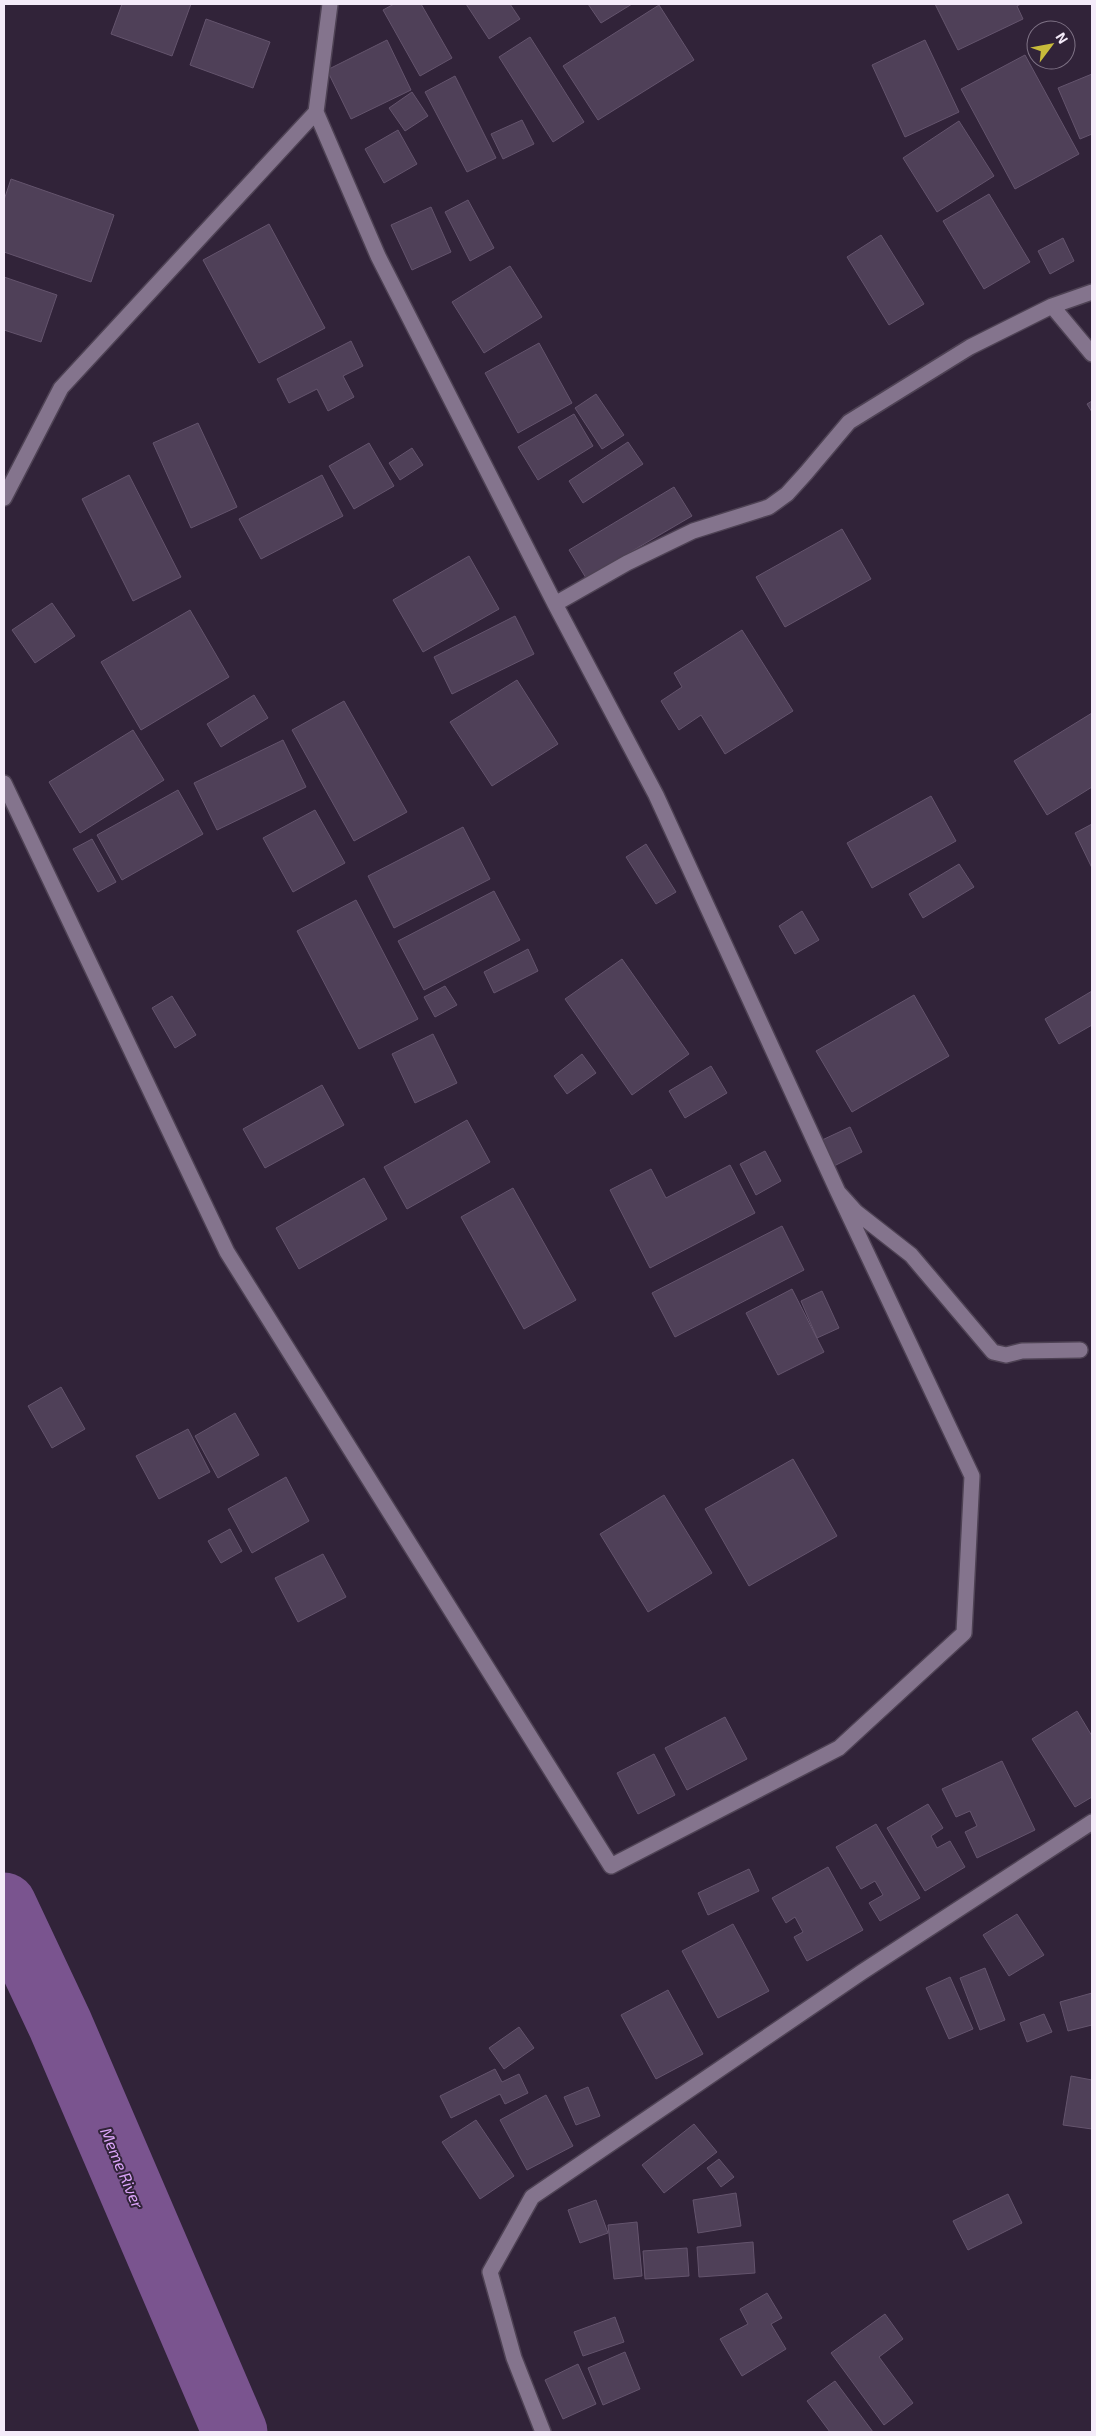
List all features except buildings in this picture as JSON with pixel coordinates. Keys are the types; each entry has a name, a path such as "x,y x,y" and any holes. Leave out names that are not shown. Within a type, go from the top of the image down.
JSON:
{"street":[{"path":"4,783 227,1252 612,1866 839,1748 964,1633 972,1476 838,1192 656,796 555,604 378,256 316,112 330,4"},
{"path":"4,498 60,388 316,112"},
{"path":"555,604 627,563 693,531 769,507 787,494 849,422 970,347 1052,306 1092,292"},
{"path":"1052,306 1092,354"},
{"path":"838,1192 856,1212 911,1255 993,1352 1006,1355 1022,1351 1080,1350"},
{"path":"542,2432 514,2358 490,2272 532,2196 862,1972 1092,1822"}],"waterway":[{"name":"Meme River","path":"4,1905 60,2024 235,2432"}]}
